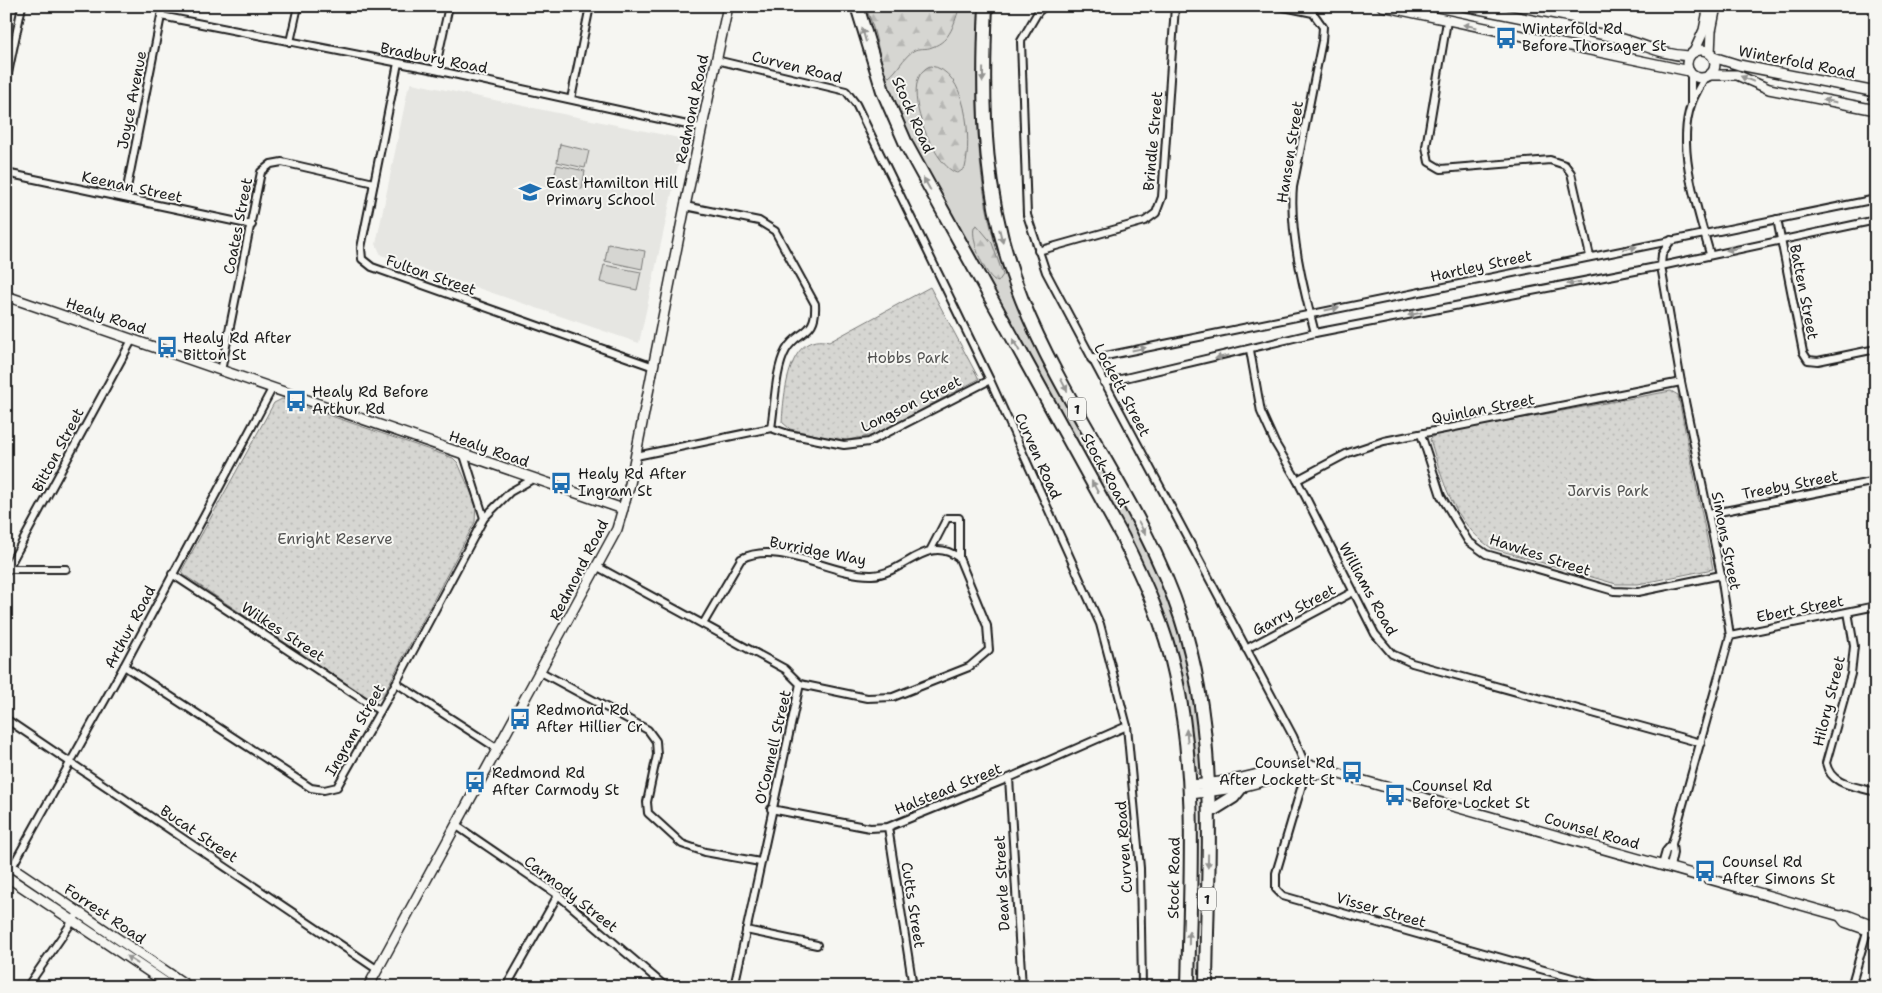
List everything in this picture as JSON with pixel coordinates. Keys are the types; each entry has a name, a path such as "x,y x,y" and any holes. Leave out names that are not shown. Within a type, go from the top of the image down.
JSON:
{"highway":[{"name":"Stock Road","path":"856,6 883,91 907,146 1105,503 1142,578 1159,620 1175,672 1186,728 1191,789 1188,987"},
{"name":"Stock Road","path":"986,6 983,92 985,147 1003,242 1022,301 1140,525 1172,595 1188,642 1197,680 1204,724 1209,788 1206,987"},
{"path":"1208,812 1233,797 1241,787"}],"street":[{"path":"6,83 22,6"},
{"name":"Joyce Avenue","path":"125,198 163,6"},
{"path":"290,42 298,6"},
{"path":"435,70 449,6"},
{"path":"571,98 590,6"},
{"name":"Redmond Road","path":"368,987 541,672 617,529 636,456 685,206 728,6"},
{"name":"Lockett Street","path":"1045,6 1038,12 1021,41 1027,215 1038,251 1046,272 1091,359 1293,736 1303,769"},
{"name":"Brindle Street","path":"1038,251 1145,221 1156,213 1162,197 1175,6"},
{"name":"Hansen Street","path":"1279,6 1314,12 1323,27 1322,41 1292,197 1293,220 1315,334"},
{"path":"1382,6 1690,72 1697,77 1707,76"},
{"path":"1464,6 1620,38 1639,43 1659,52 1691,54 1702,50 1711,55"},
{"path":"1708,6 1704,30 1687,64 1690,72 1691,102 1687,126 1688,157 1710,254"},
{"path":"1691,102 1714,65 1711,55 1711,31 1716,6"},
{"name":"Bradbury Road","path":"161,16 571,98 701,128"},
{"path":"1448,21 1426,147 1429,162 1441,169 1550,160 1565,165 1571,173 1590,256"},
{"name":"Winterfold Road","path":"1711,55 1739,65 1876,92"},
{"name":"Curven Road","path":"716,60 846,91 856,104 990,380 1100,624 1126,726 1140,868 1142,987"},
{"name":"Fulton Street","path":"398,63 361,248 362,259 372,267 654,367"},
{"name":"Winterfold Road","path":"1707,76 1737,75 1769,89 1876,110"},
{"name":"Coates Street","path":"221,371 252,225 261,172 271,164 282,162 374,183"},
{"name":"Keenan Street","path":"6,173 252,225"},
{"name":"Hartley Street","path":"1091,359 1876,199"},
{"path":"685,206 759,221 775,231 815,304 816,316 811,328 787,348 781,360 771,428"},
{"name":"Batten Street","path":"1777,219 1802,352 1808,360 1818,360 1876,349"},
{"path":"1104,383 1315,334 1661,266 1876,220"},
{"name":"Simons Street","path":"1666,866 1673,853 1672,844 1730,636 1721,575 1681,382 1661,266 1662,254 1671,240"},
{"name":"Healy Road","path":"6,296 623,510"},
{"name":"Bitton Street","path":"7,571 132,340"},
{"name":"Williams Road","path":"1250,350 1261,412 1275,443 1297,480 1375,634 1392,654 1412,663 1701,743"},
{"name":"Longson Street","path":"636,456 771,428 788,434 844,445 869,442 990,380"},
{"name":"Quinlan Street","path":"1297,480 1348,453 1384,441 1681,382"},
{"name":"Arthur Road","path":"6,876 9,865 124,666 272,389"},
{"name":"Hawkes Street","path":"1422,434 1441,496 1468,541 1486,554 1614,591 1638,592 1721,575"},
{"path":"464,454 484,518"},
{"name":"Ingram Street","path":"124,666 311,788 324,790 336,787 396,684 484,518 510,492 533,479"},
{"name":"Treeby Street","path":"1709,514 1876,481"},
{"path":"800,684 867,698 893,697 969,667 988,650 987,626 959,558 959,518 952,516 947,518 931,549 950,551 959,558"},
{"name":"Burridge Way","path":"702,624 742,559 751,554 777,554 855,573 873,575 888,571 931,549"},
{"name":"O'Connell Street","path":"598,567 786,669 800,684 734,987"},
{"path":"7,571 66,569"},
{"name":"Wilkes Street","path":"172,574 380,711"},
{"name":"Garry Street","path":"1246,649 1353,592"},
{"name":"Ebert Street","path":"1730,636 1876,606"},
{"name":"Hilory Street","path":"1848,612 1854,646 1851,674 1826,763 1828,774 1838,782 1876,792"},
{"path":"541,672 648,730 656,741 657,754 647,802 648,813 682,844 692,848 760,862"},
{"path":"396,684 498,748"},
{"name":"Bucat Street","path":"6,719 378,970"},
{"name":"Halstead Street","path":"772,809 870,828 888,827 1009,778 1126,726"},
{"name":"Counsel Road","path":"1191,789 1241,787 1303,769"},
{"name":"Counsel Road","path":"1209,788 1303,769 1336,773 1840,916 1845,922 1872,929"},
{"name":"Visser Street","path":"1303,769 1301,794 1276,873 1276,889 1283,896 1604,987"},
{"name":"Dearle Street","path":"1009,778 1022,987"},
{"name":"Carmody Street","path":"457,826 558,895 666,987"},
{"name":"Cutts Street","path":"888,827 913,987"},
{"name":"Forrest Road","path":"9,865 188,987"},
{"name":"Forrest Road","path":"6,876 172,987"},
{"path":"506,987 558,895"},
{"path":"27,987 79,912"},
{"path":"1852,987 1872,929"},
{"path":"746,930 817,945"}],"shaded area":[{"name":"East Hamilton Hill Primary School","path":"412,83 684,139 639,343 381,255 376,244 408,89"}],"green space":[{"path":"863,6 980,6 977,72 978,139 986,205 993,237 1003,269 1043,361 1140,537 1161,582 1179,629 1188,665 1195,701 1203,774 1199,775 1196,769 1186,696 1179,664 1166,623 1149,582 1122,522 914,145 884,77"},
{"path":"865,6 960,6 954,25 944,40 930,48 913,51 889,77 885,74 874,31"},
{"path":"930,66 942,70 952,79 964,108 967,124 967,156 965,168 958,173 949,169 930,143 918,106 916,89 920,75"},
{"path":"560,144 589,151 585,168 557,162"},
{"path":"557,165 585,171 582,189 553,183"},
{"path":"977,225 992,243 1003,275 998,282 988,273 980,258 974,233 974,227"},
{"path":"608,244 645,251 642,269 605,261"},
{"path":"604,265 641,272 637,290 600,282"},
{"name":"Hobbs Park","path":"930,287 979,379 874,435 847,440 825,437 790,429 782,422 784,396 791,367 797,355 805,346 815,341 829,342"},
{"name":"Jarvis Park","path":"1671,391 1678,395 1713,569 1638,584 1616,584 1491,548 1467,526 1458,513 1445,485 1430,439 1436,434"},
{"name":"Enright Reserve","path":"282,399 453,458 458,463 476,504 475,522 382,697 375,701 369,699 184,575 182,570 274,403"}],"place":[{"name":"Winterfold Rd Before Thorsager St","path":"1506,38"},
{"name":"East Hamilton Hill Primary School","path":"530,192"},
{"name":"Healy Rd After Bitton St","path":"167,347"},
{"name":"Healy Rd Before Arthur Rd","path":"296,401"},
{"name":"Healy Rd After Ingram St","path":"561,483"},
{"name":"Redmond Rd After Hillier Cr","path":"520,719"},
{"name":"Counsel Rd After Lockett St","path":"1352,772"},
{"name":"Redmond Rd After Carmody St","path":"475,782"},
{"name":"Counsel Rd Before Locket St","path":"1395,795"},
{"name":"Counsel Rd After Simons St","path":"1705,871"}]}
